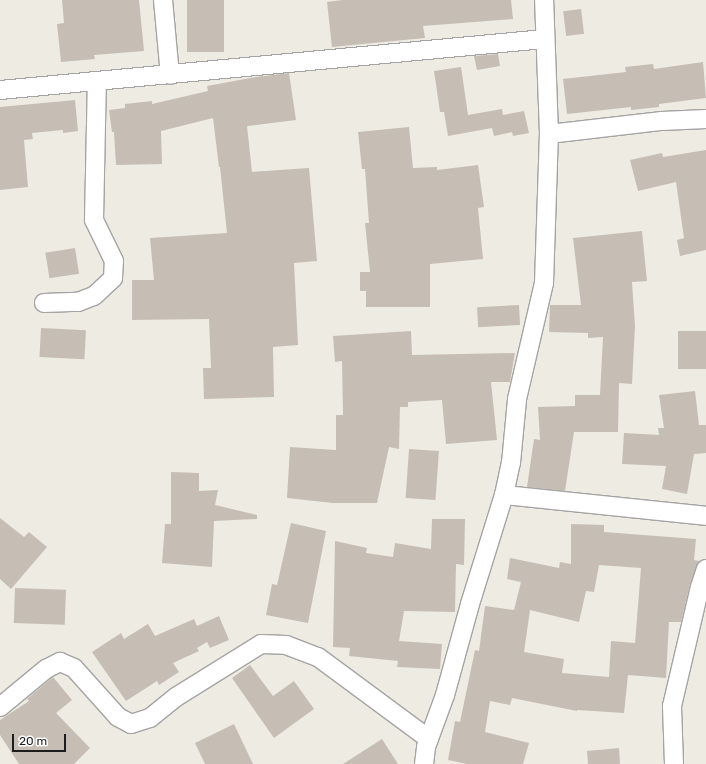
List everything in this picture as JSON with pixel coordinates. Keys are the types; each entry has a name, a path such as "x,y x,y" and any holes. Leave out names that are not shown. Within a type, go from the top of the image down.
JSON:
{"street":[{"path":"162,0 170,75"},
{"path":"424,764 429,739 445,695 470,604 504,495 511,463 517,399 544,283 549,134 544,0"},
{"path":"0,90 545,39"},
{"path":"44,303 78,302 94,296 114,278 114,261 94,220 97,81"},
{"path":"549,134 662,121 706,119"},
{"path":"504,495 706,516"},
{"path":"674,764 672,706 700,587 706,569"},
{"path":"0,707 46,669 60,662 74,668 118,717 131,724 150,718 176,697 261,644 286,645 318,657 429,739"}],"building":[{"path":"62,0 139,0 144,51 94,55 95,59 61,62 57,24 64,23"},
{"path":"187,0 224,0 224,52 187,52"},
{"path":"342,0 511,0 513,19 423,26 425,38 332,47 327,2"},
{"path":"581,9 584,34 566,36 563,11"},
{"path":"498,54 500,66 477,70 474,56"},
{"path":"703,62 706,98 659,104 659,107 631,110 631,107 567,114 563,79 626,72 625,67 653,64 654,69"},
{"path":"461,67 468,115 502,109 503,115 524,111 529,133 513,136 512,132 494,136 492,128 448,136 444,112 440,112 434,71"},
{"path":"289,73 296,120 247,126 252,172 309,168 317,261 294,263 298,345 273,347 274,397 204,399 203,368 211,368 209,319 132,320 132,280 154,280 150,238 227,233 213,118 161,131 162,164 116,165 114,132 112,132 109,110 125,108 125,104 152,101 152,104 208,91 207,86 256,77"},
{"path":"75,100 78,131 63,133 63,130 32,133 33,139 24,140 28,187 0,190 0,107"},
{"path":"409,127 413,168 437,167 437,170 478,165 484,207 478,208 483,259 430,264 430,307 366,307 366,291 360,291 360,272 370,272 365,223 369,223 365,169 362,169 358,132"},
{"path":"706,150 706,250 680,256 677,240 684,238 676,182 638,191 630,160 662,153 663,157"},
{"path":"642,231 647,281 632,282 635,326 632,384 619,383 618,432 574,432 565,491 527,487 534,439 540,440 538,407 575,406 575,395 600,395 603,337 588,338 588,333 549,332 550,305 581,305 573,238"},
{"path":"75,248 79,274 49,278 45,253"},
{"path":"519,305 520,325 478,327 477,307"},
{"path":"41,328 86,330 84,359 39,357"},
{"path":"411,331 412,355 515,353 510,382 491,382 497,440 446,444 442,400 408,402 408,407 400,407 399,449 389,447 377,503 333,503 287,498 290,447 336,450 336,415 343,415 342,361 335,362 333,336"},
{"path":"678,331 706,331 706,369 678,369"},
{"path":"695,391 699,425 706,425 706,453 694,454 687,494 662,489 666,466 622,464 624,433 659,435 658,428 664,428 659,395"},
{"path":"409,449 439,451 436,500 406,498"},
{"path":"171,472 199,473 199,491 218,490 215,505 257,515 257,519 214,521 212,567 162,563 165,524 171,524"},
{"path":"0,518 24,537 29,532 47,547 11,589 0,579"},
{"path":"432,519 465,519 464,565 456,564 455,612 404,611 399,641 442,644 440,669 397,667 398,661 349,656 350,648 333,647 335,541 367,548 366,553 393,557 395,543 431,549"},
{"path":"291,523 326,531 308,623 266,615 272,584 277,585"},
{"path":"571,524 604,525 604,532 696,539 694,560 699,561 690,584 681,622 669,622 666,678 628,675 624,713 577,711 512,698 510,705 490,701 485,732 529,743 523,764 467,764 448,760 455,721 460,722 475,650 479,651 485,606 514,610 521,582 507,579 510,558 559,568 560,562 571,564","holes":["599,565 641,568 635,643 611,641 609,677 562,673 564,659 524,652 530,610 579,622 586,591 594,592"]},
{"path":"15,588 66,590 65,625 14,623"},
{"path":"219,616 229,640 210,648 207,642 197,648 199,651 173,663 179,672 159,685 157,681 126,701 92,652 121,633 124,639 148,624 155,636 194,619 197,626"},
{"path":"250,665 273,696 294,681 314,709 274,738 232,678"},
{"path":"53,677 72,700 56,713 90,748 74,764 19,764 0,735 0,720 29,701 27,699"},
{"path":"234,724 253,764 205,764 195,743"},
{"path":"382,739 398,764 343,764"},
{"path":"619,748 620,764 588,764 587,751"}]}
